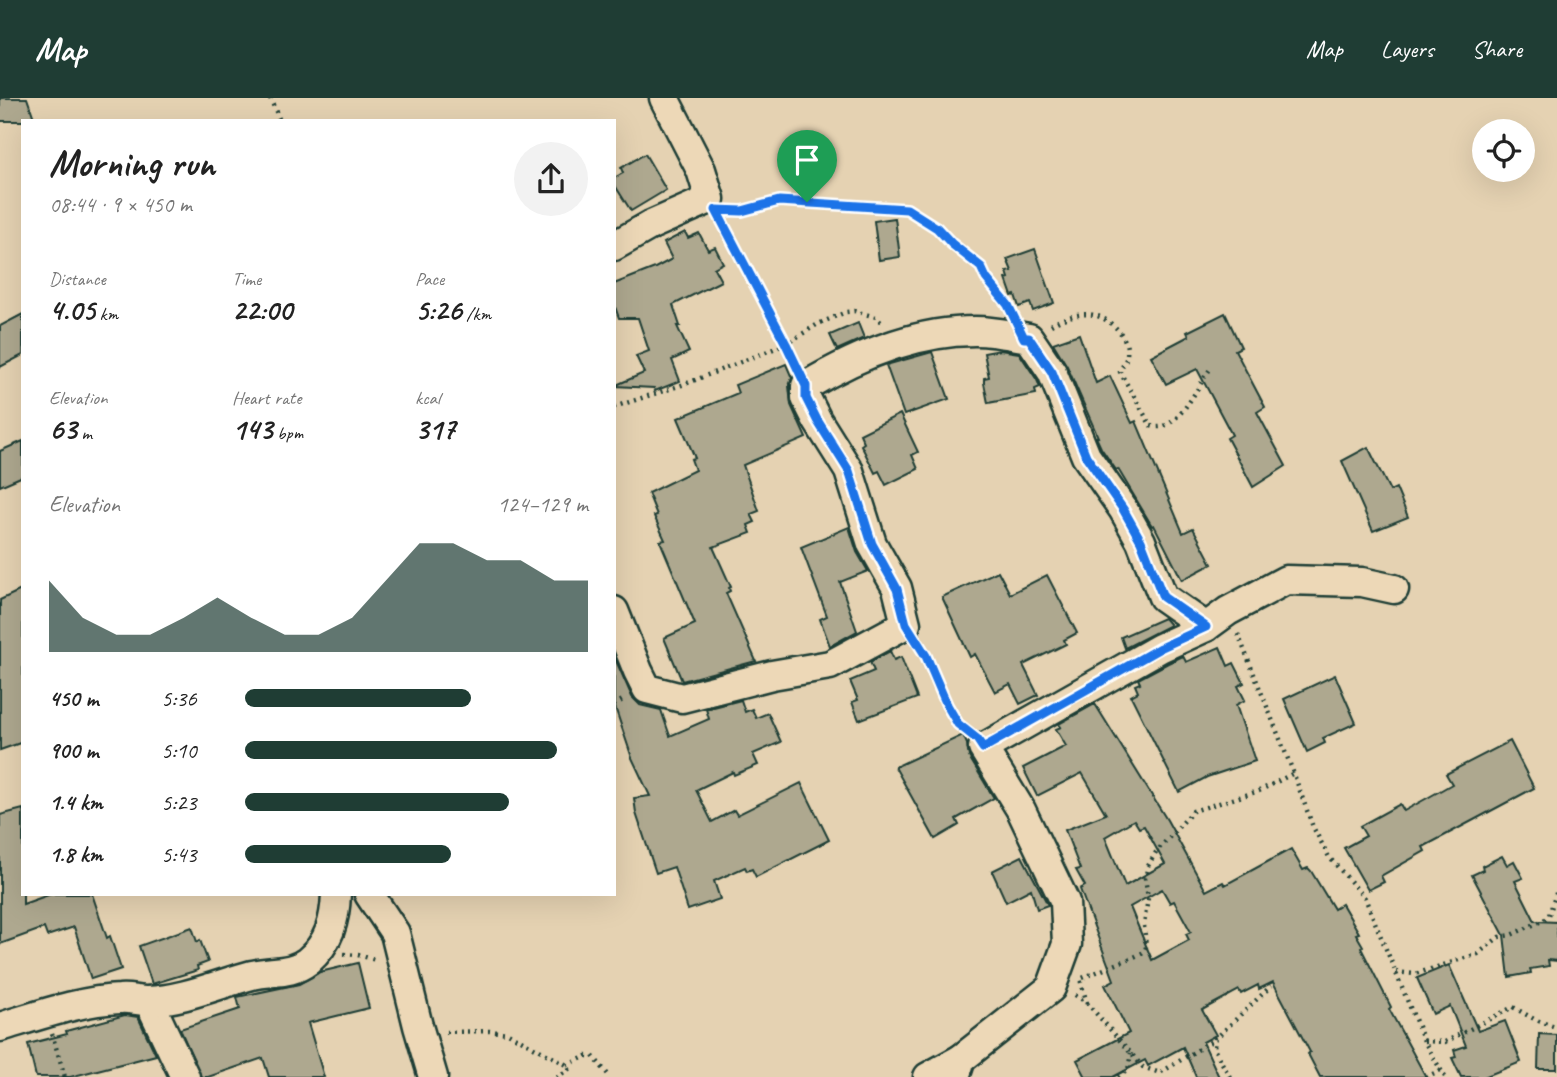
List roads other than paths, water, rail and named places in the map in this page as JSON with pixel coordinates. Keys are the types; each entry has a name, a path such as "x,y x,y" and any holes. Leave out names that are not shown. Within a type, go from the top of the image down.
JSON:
{"street":[{"path":"616,245 651,225 713,204 701,170 664,98"},
{"path":"616,616 647,689 682,698 772,675 830,665 906,624 897,589 872,544 849,471 817,420 806,398 806,386 847,365 905,341 936,334 977,331 1027,338 1052,372 1086,456 1123,509 1141,541 1163,597 1217,619"},
{"path":"928,1077 958,1068 1051,988 1067,944 1065,902 1021,810 983,748 1286,580 1362,582 1394,589"},
{"path":"1,1023 120,999 149,1001 202,990 255,974 283,973 306,962 326,943 335,916 336,896"},
{"path":"370,896 396,933 433,1077"},
{"path":"149,1001 185,1077"}]}
